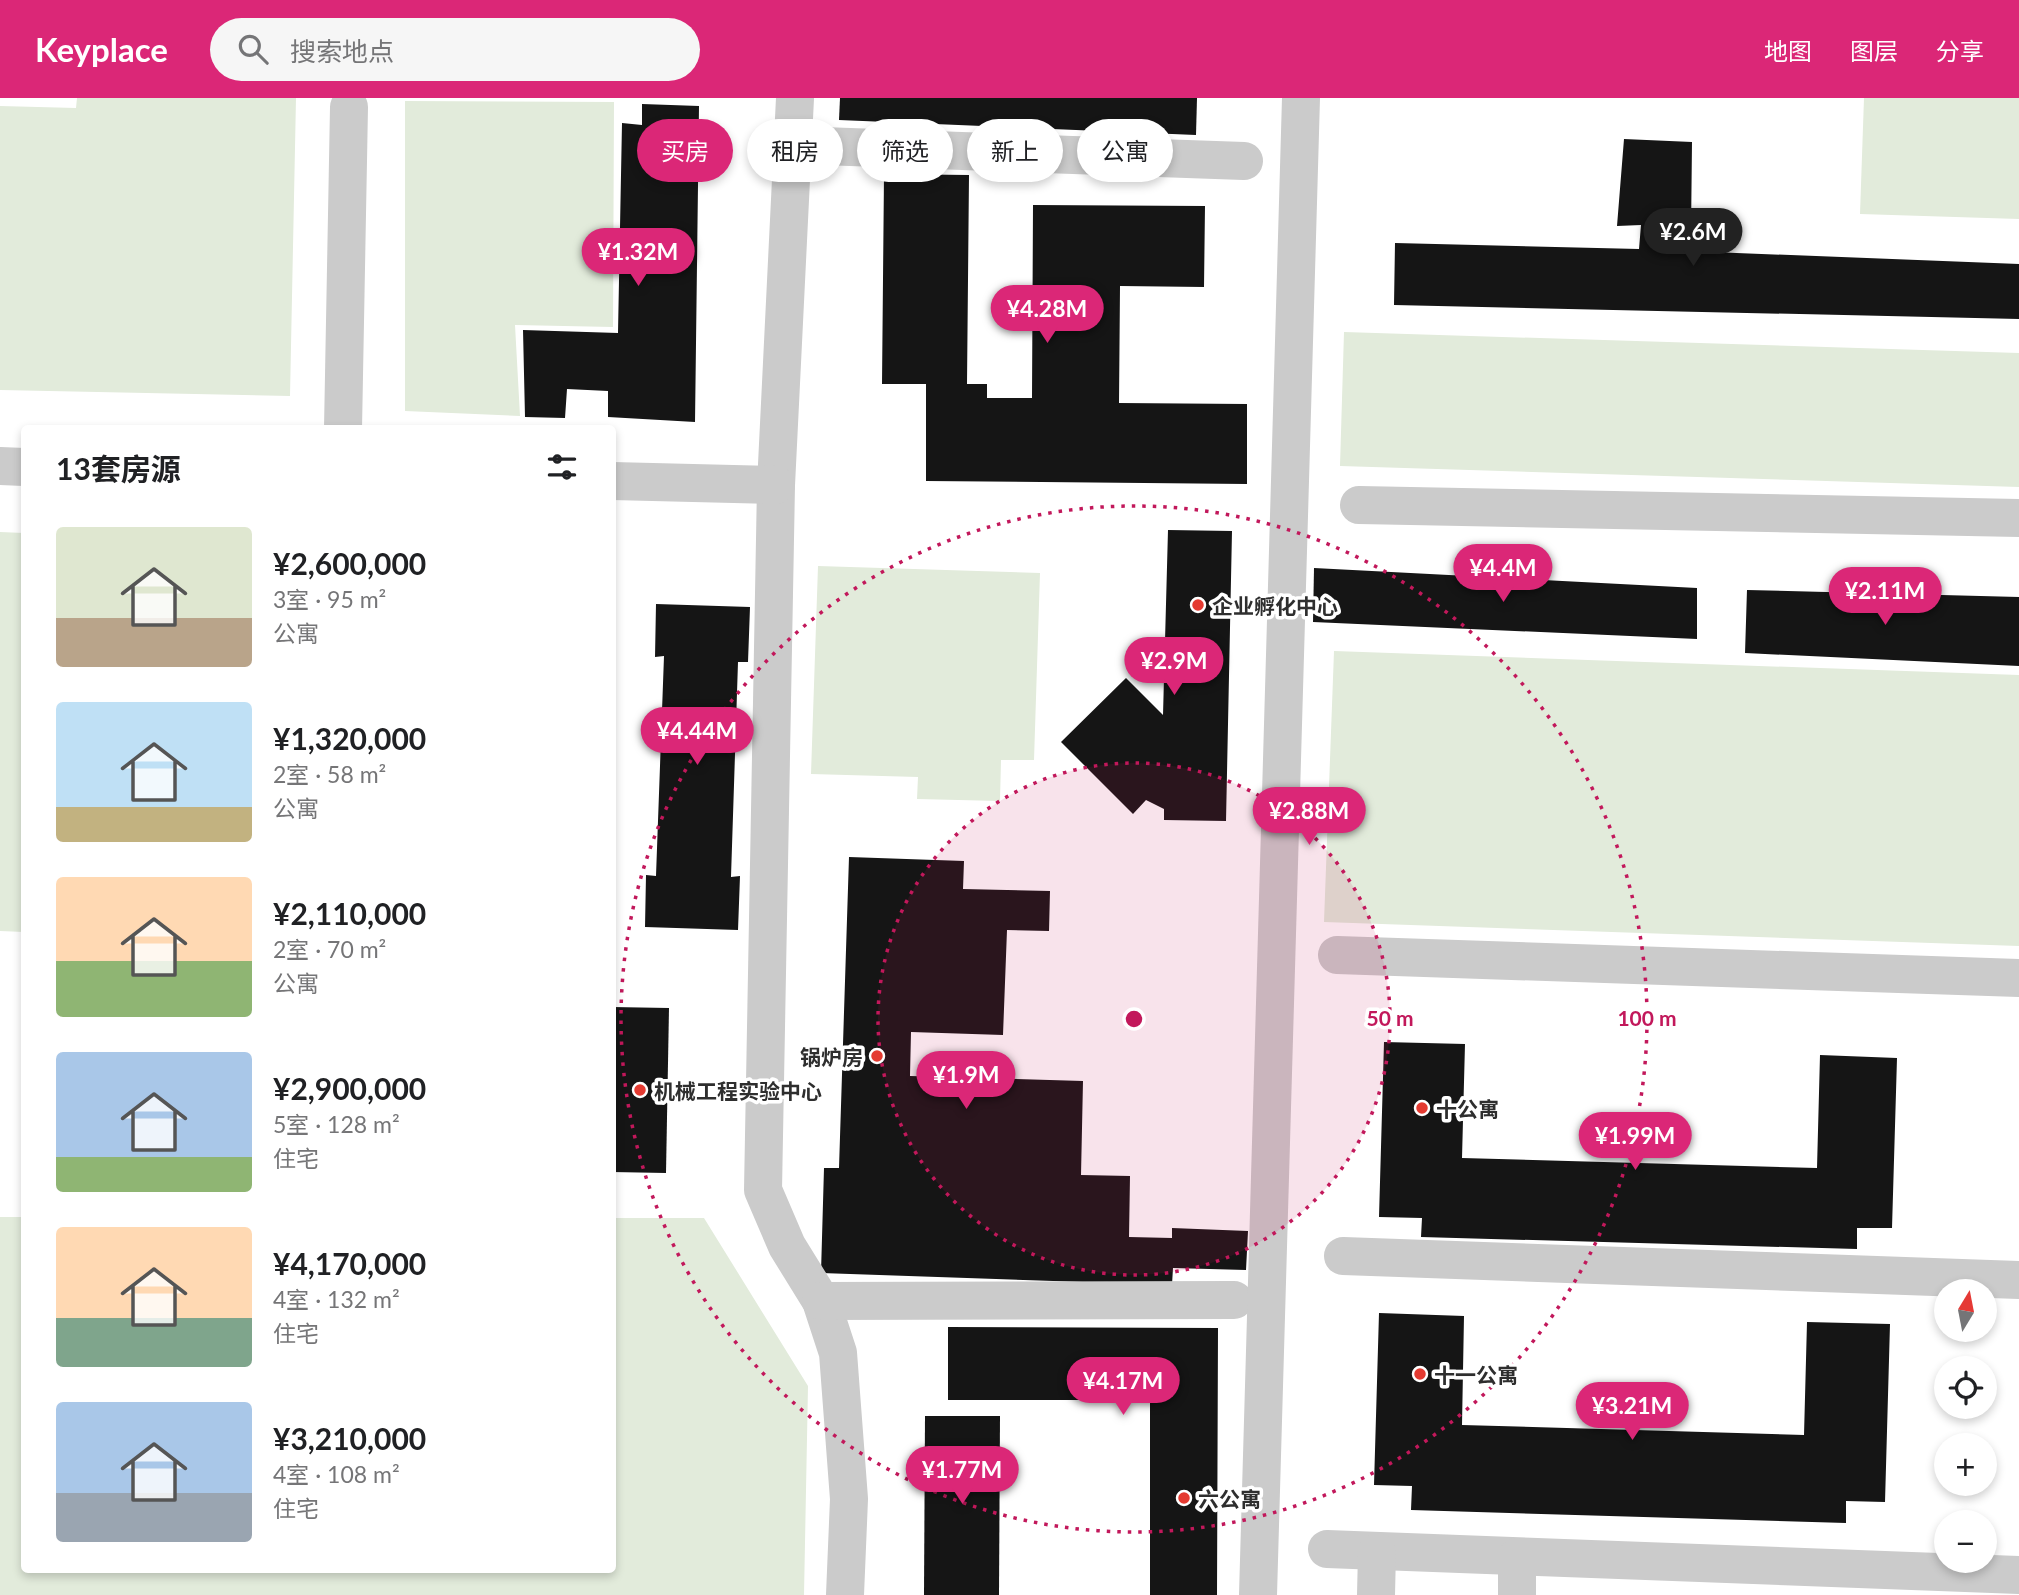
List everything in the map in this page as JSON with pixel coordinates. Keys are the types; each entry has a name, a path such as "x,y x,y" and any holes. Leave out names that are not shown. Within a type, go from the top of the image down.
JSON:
{"street":[{"path":"795,98 795,119"},
{"path":"1258,1595 1301,98"},
{"path":"343,425 349,107"},
{"path":"843,147 1244,161"},
{"path":"792,182 776,485 763,1190 787,1246 821,1301 838,1353 849,1499 845,1595"},
{"path":"0,466 21,467"},
{"path":"616,481 776,485"},
{"path":"1359,505 2019,518"},
{"path":"1337,955 2019,978"},
{"path":"1343,1256 2019,1280"},
{"path":"821,1301 1234,1300"},
{"path":"1327,1549 2019,1574"},
{"path":"1376,1595 1377,1552"},
{"path":"1517,1557 1517,1595"}],"green space":[{"path":"77,98 296,98 290,396 0,390 0,106 76,108"},
{"path":"1864,98 2019,98 2019,219 1860,214"},
{"path":"405,101 614,102 613,327 515,325 520,416 405,411"},
{"path":"1344,332 2019,353 2019,487 1340,466"},
{"path":"0,532 21,533 21,932 0,931"},
{"path":"818,566 1040,573 1034,760 1001,760 1000,801 917,799 918,777 811,774"},
{"path":"1334,651 2019,675 2019,946 1324,922"},
{"path":"0,1217 21,1217 21,1573 616,1573 616,1218 704,1218 808,1386 804,1595 0,1595"}],"building":[{"path":"840,98 1197,98 1196,135 1173,134 1173,119 1077,119 1077,130 1063,129 1063,119 967,119 967,125 953,125 953,119 839,119"},
{"path":"642,104 699,106 699,119 642,119"},
{"path":"622,123 637,124 637,182 698,182 695,422 608,417 608,391 567,389 565,418 525,417 523,330 618,333"},
{"path":"1624,139 1692,142 1691,233 1664,231 1662,250 2019,264 2019,319 1394,305 1395,243 1639,249 1641,225 1617,226"},
{"path":"953,175 967,175 967,384 987,384 987,398 1032,398 1033,205 1205,206 1204,287 1120,286 1119,403 1247,404 1247,484 926,481 926,384 882,384 884,182 953,182"},
{"name":"企业孵化中心","path":"1168,530 1232,531 1226,821 1164,820 1164,809 1146,800 1133,814 1061,742 1126,678 1163,715"},
{"path":"1314,568 1697,588 1697,639 1313,622"},
{"path":"1747,590 2019,597 2019,666 1745,653"},
{"path":"656,604 750,607 748,662 738,662 731,877 740,876 738,930 645,927 646,875 656,876 664,656 655,657"},
{"name":"锅炉房","path":"849,857 964,861 963,889 1050,891 1049,931 1007,930 1003,1035 911,1032 910,1076 1083,1081 1081,1175 1130,1176 1129,1237 1172,1238 1172,1228 1248,1231 1246,1270 1173,1268 1172,1285 821,1273 824,1168 839,1168"},
{"name":"机械工程实验中心","path":"616,1007 669,1008 666,1173 616,1172"},
{"name":"十公寓","path":"1384,1042 1465,1044 1462,1158 1817,1168 1820,1055 1897,1058 1892,1228 1857,1228 1857,1249 1421,1237 1422,1218 1379,1217"},
{"name":"十一公寓","path":"1379,1313 1464,1316 1462,1425 1804,1435 1807,1322 1890,1324 1885,1502 1846,1501 1846,1523 1411,1510 1412,1486 1374,1485"},
{"name":"六公寓","path":"948,1327 1218,1328 1217,1595 1150,1595 1150,1400 948,1400"},
{"path":"925,1416 1000,1416 999,1595 924,1595"}],"place":[{"name":"企业孵化中心","path":"1198,605"},
{"name":"锅炉房","path":"877,1056"},
{"name":"机械工程实验中心","path":"640,1090"},
{"name":"十公寓","path":"1422,1108"},
{"name":"十一公寓","path":"1420,1374"},
{"name":"六公寓","path":"1184,1498"}]}
